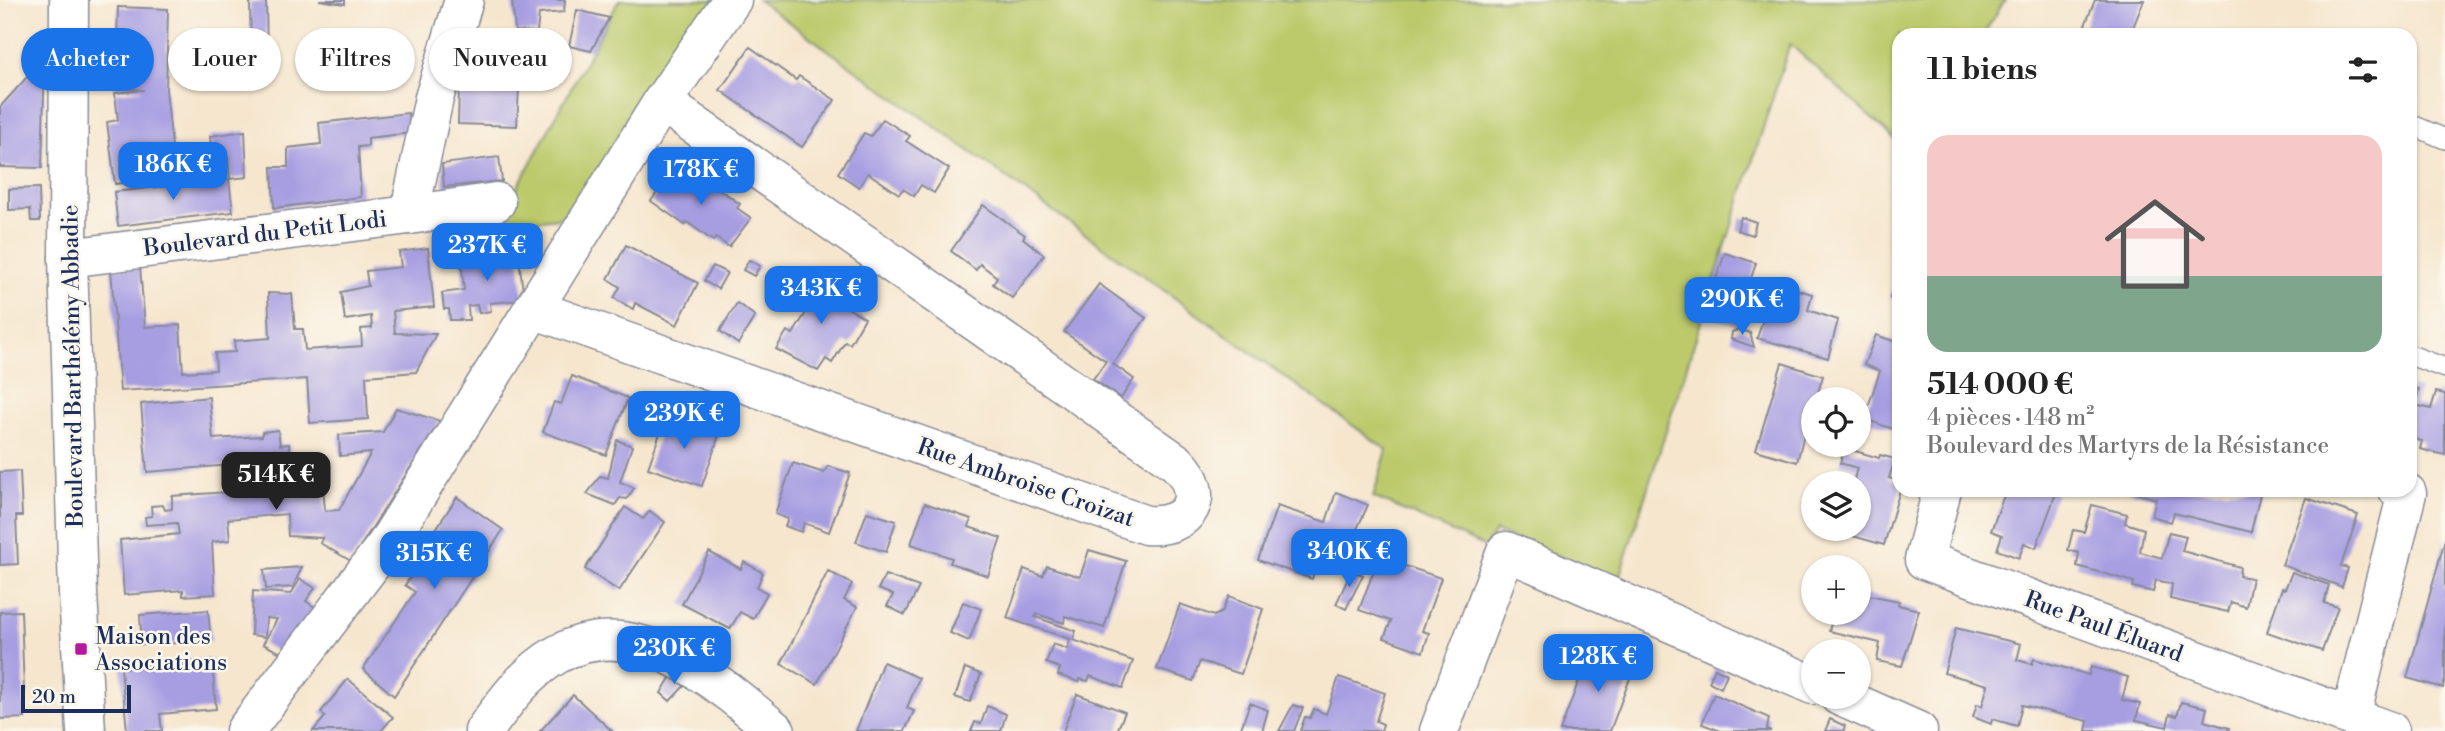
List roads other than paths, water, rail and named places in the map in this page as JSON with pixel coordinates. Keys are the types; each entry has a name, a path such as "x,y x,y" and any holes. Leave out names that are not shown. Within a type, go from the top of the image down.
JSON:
{"street":[{"name":"Boulevard Barthélémy Abbadie","path":"69,0 68,258 77,581 86,731"},
{"name":"Boulevard du Petit Lodi","path":"68,258 409,215 434,98 464,0"},
{"path":"245,731 386,545 662,102 732,0"},
{"name":"Rue Ambroise Croizat","path":"533,309 1146,525 1161,526 1177,522 1187,512 1194,488 1189,476 1177,463 662,102"},
{"path":"409,215 496,201"},
{"name":"Rue Paul Éluard","path":"1940,497 1924,560 2390,731"},
{"path":"2351,716 2406,497"},
{"path":"1439,731 1506,551 1801,680"},
{"path":"484,731 514,690 557,654 594,640 651,646 718,682 776,731"},
{"path":"1868,709 1918,731"}],"lane":[{"path":"2417,127 2445,139"},
{"path":"2417,358 2445,368"}],"place":[{"name":"Maison des Associations","path":"81,649"}]}
